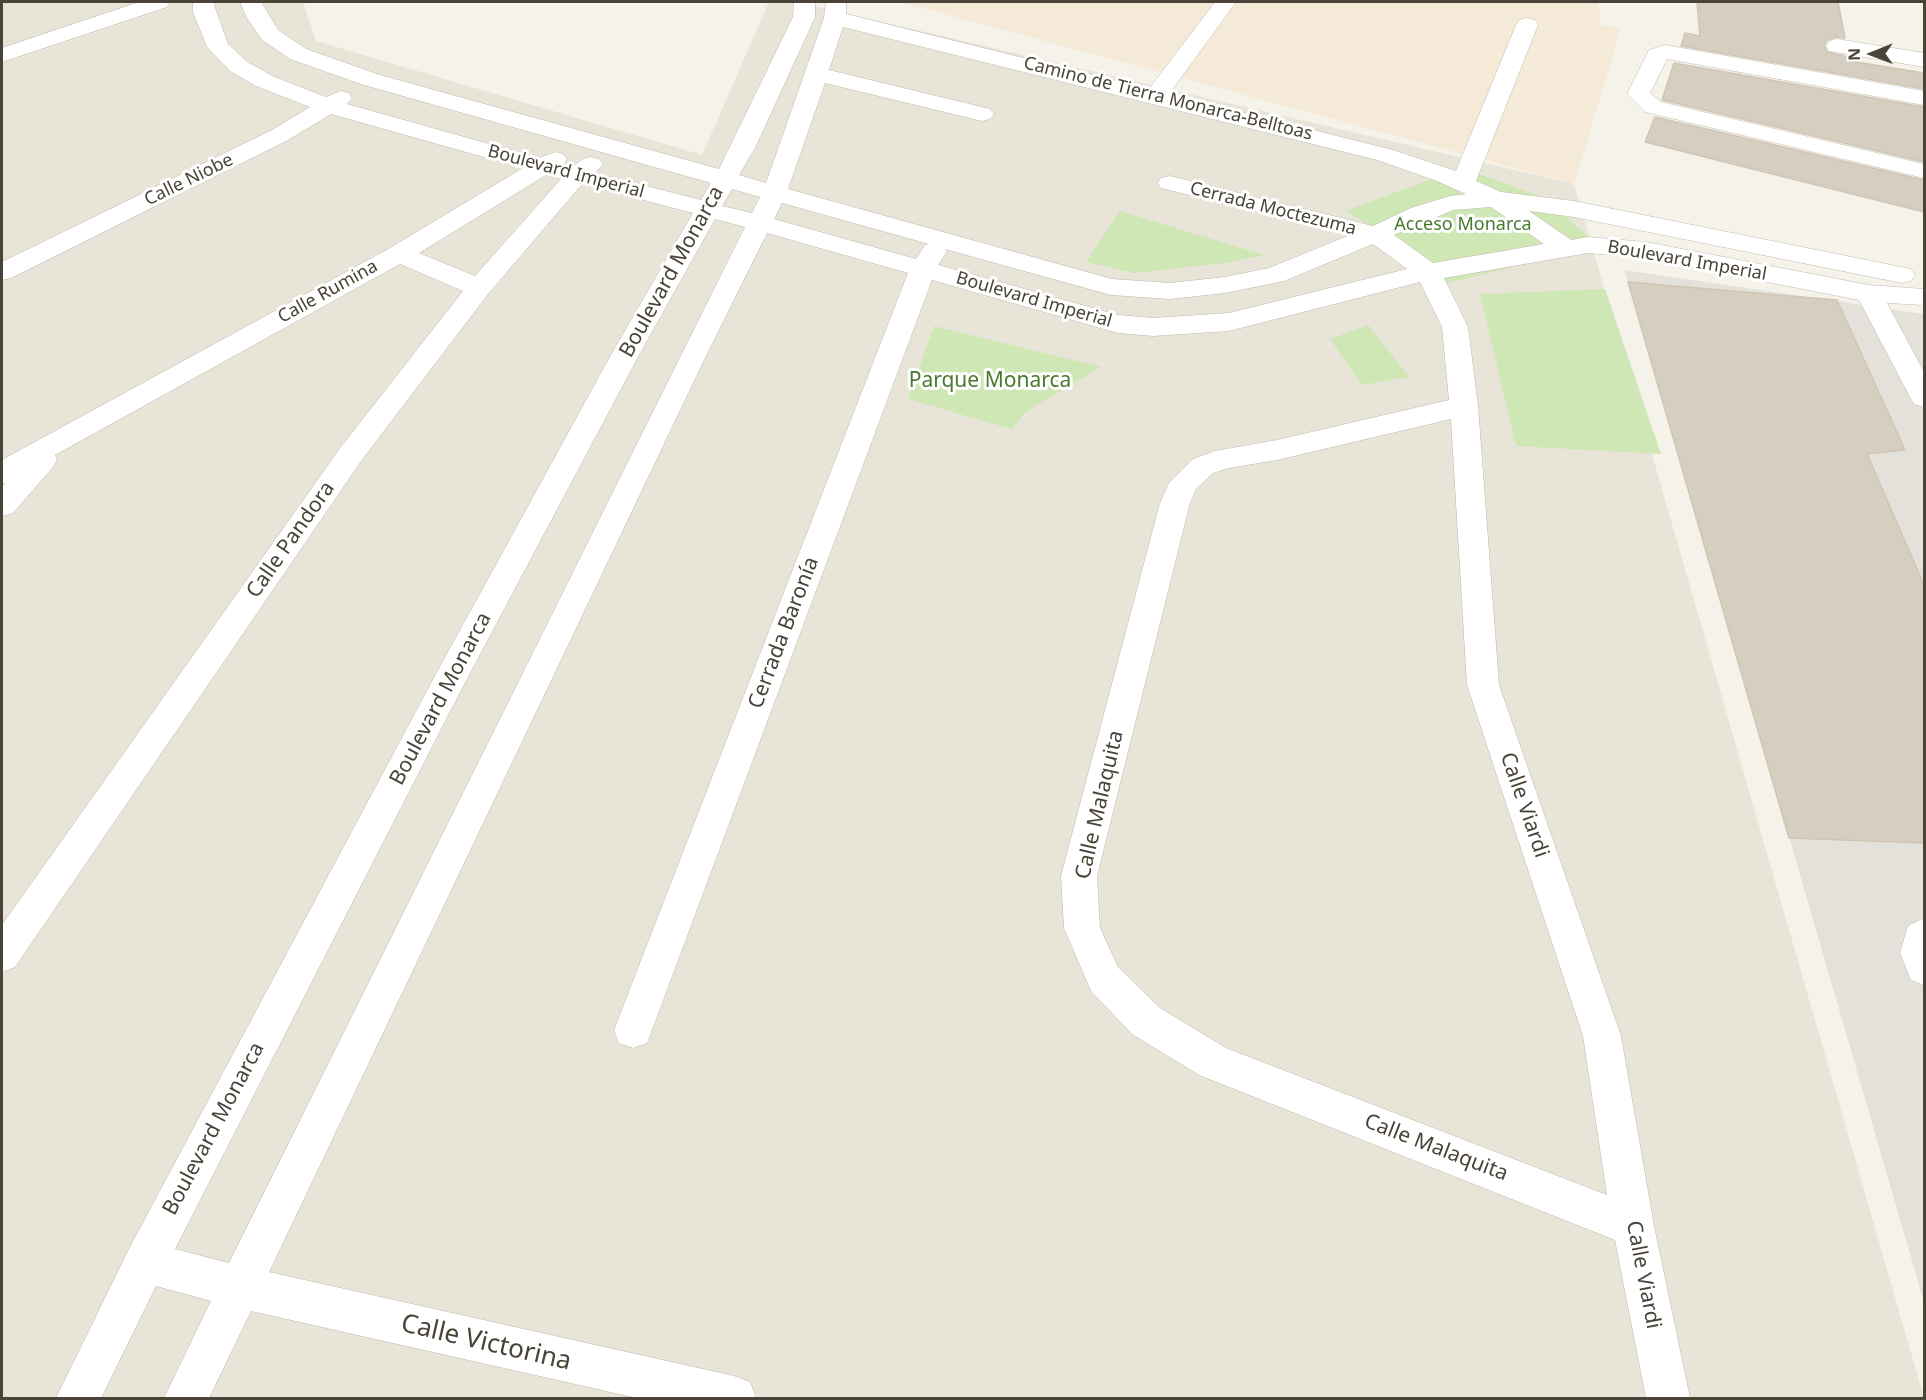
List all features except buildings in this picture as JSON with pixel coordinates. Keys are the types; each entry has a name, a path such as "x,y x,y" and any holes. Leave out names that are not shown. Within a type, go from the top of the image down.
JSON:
{"street":[{"path":"2,55 159,2"},
{"name":"Boulevard Imperial","path":"203,2 204,12 218,47 238,66 264,81 329,106 576,176 760,223 1118,324 1153,327 1229,322 1428,272 1564,247 1604,245 1646,250 1869,293 1924,297"},
{"name":"Boulevard Imperial","path":"251,2 258,18 270,35 298,54 372,80 1111,287 1170,291 1225,285 1275,275 1437,207 1463,201 1496,199 1554,205 1874,271 1924,279"},
{"name":"Boulevard Monarca","path":"78,1398 145,1262 454,673 707,209 744,146 804,17 805,2"},
{"path":"1156,96 1226,2"},
{"path":"186,1398 684,372 775,192 817,74 835,10"},
{"name":"Camino de Tierra Monarca-Belltoas","path":"835,10 1376,152 1463,184 1496,199"},
{"path":"1463,184 1527,25"},
{"path":"1837,46 1924,60"},
{"path":"1924,98 1665,52 1657,55 1638,94 1645,103 1653,107 1924,171"},
{"path":"817,74 982,114"},
{"name":"Calle Niobe","path":"2,272 280,135 372,80"},
{"name":"Calle Rumina","path":"2,473 66,435 399,254 544,167 597,144"},
{"name":"Calle Pandora","path":"2,955 351,454 479,288 576,176 597,144"},
{"name":"Cerrada Moctezuma","path":"1170,183 1376,234"},
{"path":"1496,199 1564,247"},
{"name":"Calle Viardi","path":"1376,234 1428,272 1455,327 1464,406 1483,685 1602,1036 1634,1226 1668,1398"},
{"name":"Cerrada Baronía","path":"633,1030 923,269 941,238"},
{"path":"399,254 479,288"},
{"path":"1869,293 1924,397"},
{"name":"Calle Malaquita","path":"1464,406 1277,450 1225,458 1203,466 1184,483 1175,502 1079,876 1082,928 1104,979 1146,1021 1213,1062 1634,1226"},
{"name":"Calle Rumina","path":"2,505 66,435"},
{"path":"1924,935 1921,938 1919,953 1924,968"},
{"name":"Calle Victorina","path":"145,1262 239,1287 734,1398"}],"shaded area":[{"path":"2,2 303,2 316,41 702,155 769,2 797,2 1574,184 1924,1398 2,1398"},
{"path":"900,2 1598,2 1601,25 1621,28 1574,184"},
{"path":"1624,270 1924,314 1924,1302 1628,282"}],"green space":[{"name":"Acceso Monarca","path":"1462,168 1545,198 1599,246 1432,287 1378,230 1345,211"},
{"path":"1120,211 1264,255 1226,263 1134,273 1086,262"},
{"path":"1605,289 1661,454 1516,446 1480,294"},
{"path":"1368,325 1409,377 1362,385 1330,339"},
{"name":"Parque Monarca","path":"934,326 1101,367 1027,411 1011,429 908,399"}]}
